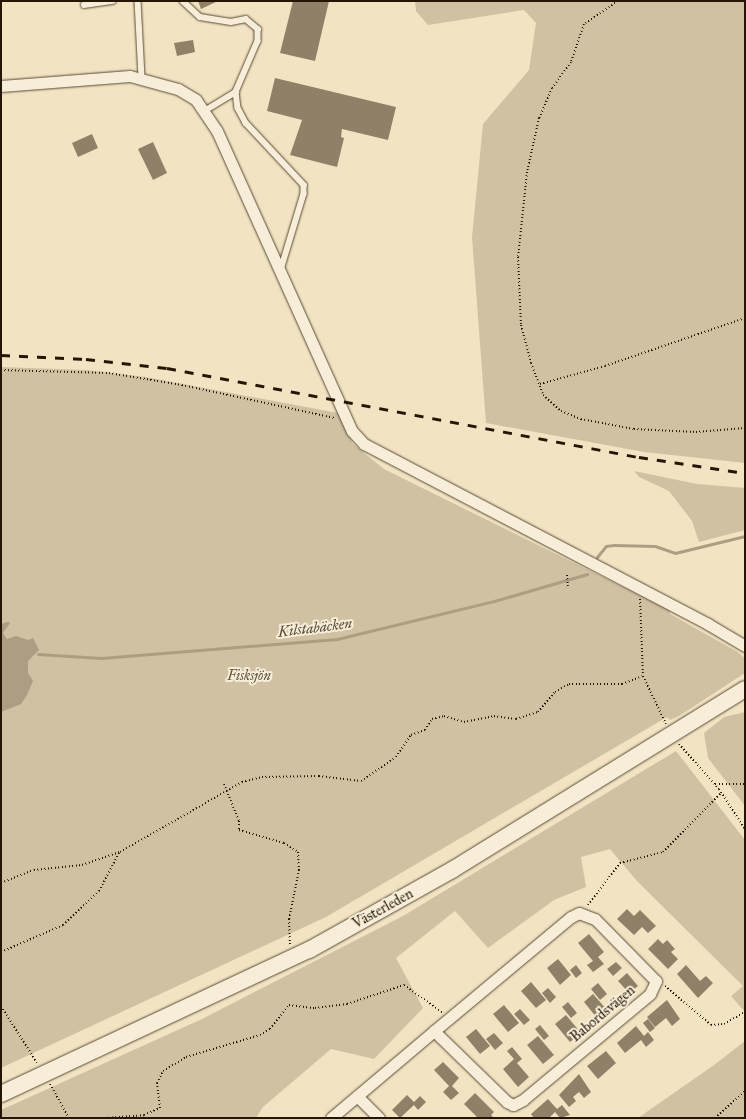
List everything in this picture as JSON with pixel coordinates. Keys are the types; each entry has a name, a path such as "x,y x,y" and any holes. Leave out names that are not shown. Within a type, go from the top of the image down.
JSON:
{"street":[{"path":"1,86 130,76 178,89 206,110 352,431 364,444 640,588 745,646"},
{"name":"Västerleden","path":"1,1094 294,957 452,870 745,689"},
{"path":"331,1118 434,1031 579,914 595,919 656,981"},
{"name":"Babordsvägen","path":"434,1031 507,1102 514,1104 523,1100 650,994 656,981"},
{"path":"357,1096 379,1118"}],"lane":[{"path":"84,4 113,1"},
{"path":"138,1 142,78"},
{"path":"183,1 200,18 231,22 246,19 258,29 258,41 236,92 238,108 246,123 304,185 304,194 281,272"},
{"path":"206,110 236,92"}],"path":[{"path":"618,1 584,24 570,62 552,88 539,118 527,172 518,257 521,325 543,395 562,410 602,425 696,432 745,428"},
{"path":"539,384 606,366 745,318"},
{"path":"1,370 109,374 182,385 336,419"},
{"path":"567,576 568,588"},
{"path":"640,588 643,676 667,726"},
{"path":"1,881 34,870 82,865 120,852 226,793 242,782 262,777 319,776 361,780 396,757 411,735 424,730 432,719 444,716 464,722 494,716 516,719 538,712 555,692 569,684 622,684 643,676"},
{"path":"678,742 714,784 745,828"},
{"path":"224,784 226,793 239,821 239,830 284,843 298,852 299,870 289,919 294,957"},
{"path":"714,784 745,784"},
{"path":"579,914 601,892 620,863 663,852 720,793"},
{"path":"1,952 63,925 98,891 120,852"},
{"path":"656,981 711,1025 724,1024 745,1012"},
{"path":"104,1118 144,1115 160,1108 157,1084 163,1071 186,1057 260,1035 270,1029 289,1005 315,1008 347,1004 404,985 450,1018"},
{"path":"1,1006 69,1118"},
{"path":"715,1118 745,1091"}],"green space":[{"path":"415,1 745,1 745,463 644,452 486,423 472,237 483,124 529,70 536,23 524,10 428,25 416,11"},
{"name":"Fisksjön","path":"1,367 87,370 146,377 338,413 353,444 384,469 669,610 670,614 745,658 745,673 679,716 670,720 667,717 326,917 1,1068"},
{"path":"634,471 697,484 745,488 745,530 699,542 692,521 669,491 639,477"},
{"path":"745,712 745,806 708,758 704,733 724,717"},
{"path":"676,751 745,840 744,1011 731,996 743,986 637,881 610,849 581,857 586,887 554,900 488,948 455,911 396,958 423,1008 374,1059 331,1049 263,1107 256,1118 1,1118 1,1110 202,1019 403,916"},
{"path":"745,1041 745,1118 638,1118 714,1065"}],"shaded area":[{"path":"10,623 3,633 7,639 16,636 28,640 33,638 39,650 28,661 28,673 33,681 27,695 21,704 1,712 1,624"}],"building":[{"path":"198,1 218,1 201,9"},
{"path":"293,1 329,1 315,61 280,53"},
{"path":"193,40 195,52 177,56 174,43"},
{"path":"275,78 396,107 388,140 342,129 341,137 344,138 337,167 290,155 302,120 267,111"},
{"path":"92,134 98,148 78,157 72,143"},
{"path":"153,142 167,173 153,180 138,149"},
{"path":"627,909 634,916 640,910 656,926 648,933 642,927 634,935 617,919"},
{"path":"589,934 604,952 598,957 604,964 593,972 587,965 593,961 578,943"},
{"path":"658,939 663,944 667,940 675,949 671,952 678,959 668,969 648,949"},
{"path":"558,959 571,975 560,985 547,968"},
{"path":"616,962 622,968 613,976 607,969"},
{"path":"576,965 582,973 576,978 570,970"},
{"path":"686,965 700,981 706,976 713,983 698,998 677,974"},
{"path":"627,973 638,986 629,993 618,981"},
{"path":"531,982 546,1000 536,1008 521,991"},
{"path":"598,983 607,994 600,1000 591,989"},
{"path":"548,988 556,997 550,1003 542,993"},
{"path":"593,994 607,1010 597,1018 584,1002"},
{"path":"667,1000 680,1019 672,1026 666,1018 655,1027 647,1017"},
{"path":"568,1002 577,1013 571,1018 562,1007"},
{"path":"504,1005 519,1023 508,1032 493,1014"},
{"path":"520,1009 530,1020 524,1025 514,1014"},
{"path":"566,1015 581,1033 570,1042 555,1024"},
{"path":"648,1019 655,1028 650,1032 643,1023"},
{"path":"540,1025 549,1036 544,1040 535,1029"},
{"path":"636,1026 644,1036 648,1032 654,1040 646,1047 641,1040 625,1053 617,1043"},
{"path":"476,1029 490,1046 480,1054 466,1037"},
{"path":"494,1033 503,1043 495,1050 486,1039"},
{"path":"538,1036 554,1055 543,1064 527,1045"},
{"path":"512,1047 522,1059 517,1063 529,1077 518,1087 503,1069 514,1059 507,1051"},
{"path":"606,1051 616,1063 598,1079 587,1066"},
{"path":"443,1062 459,1078 452,1086 459,1093 451,1100 443,1092 449,1086 434,1070"},
{"path":"579,1074 591,1092 584,1098 579,1092 573,1097 576,1101 569,1107 559,1095"},
{"path":"475,1093 494,1112 491,1115 494,1118 478,1118 464,1104"},
{"path":"407,1095 414,1102 420,1096 426,1102 418,1110 414,1105 400,1118 392,1110"},
{"path":"548,1099 557,1109 562,1105 570,1115 560,1118 555,1112 549,1118 534,1118 531,1114"}],"waterway":[{"name":"Kilstabäcken","path":"597,557 606,546 655,546 675,553 745,536"},
{"name":"Kilstabäcken","path":"38,654 101,658 337,639 494,601 587,574"}],"railway":[{"path":"1,355 86,359 167,368 639,457 745,473"}]}
